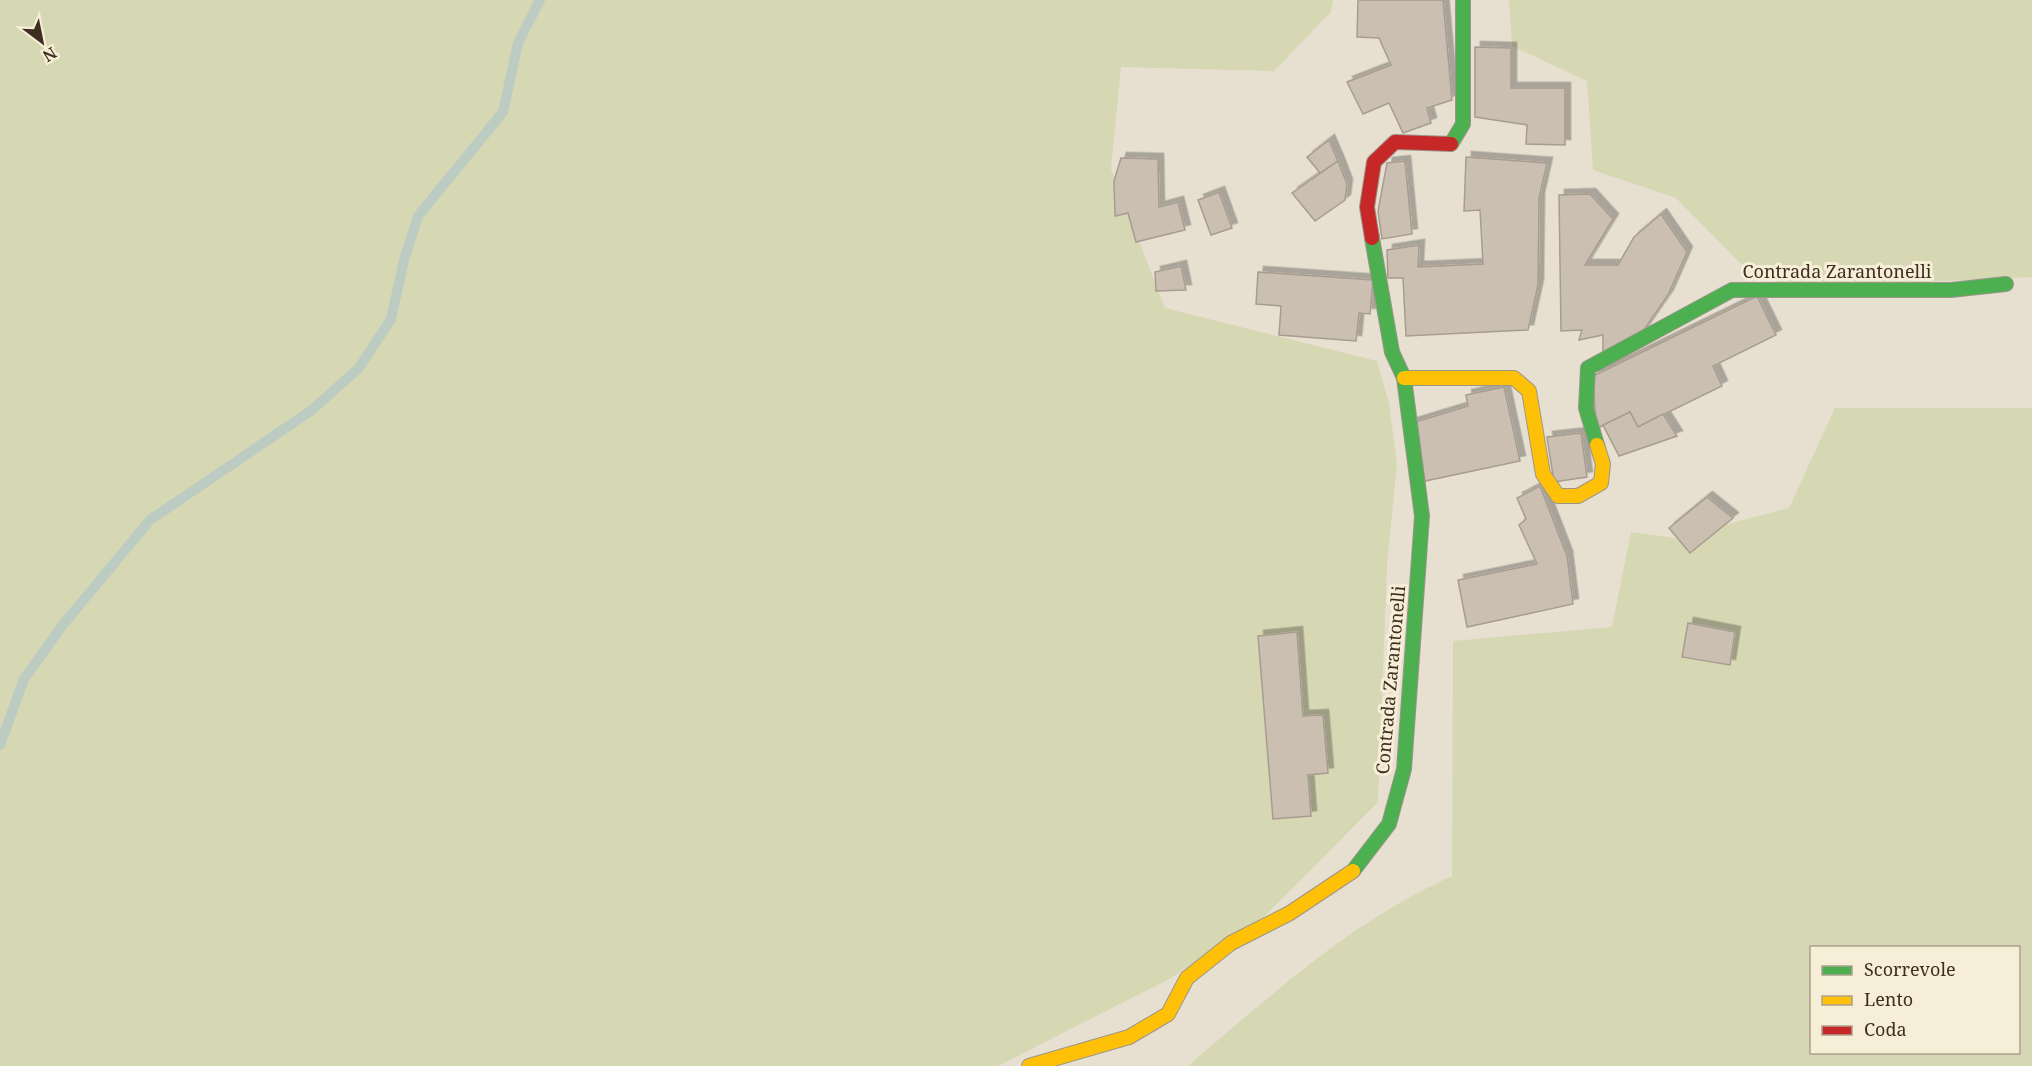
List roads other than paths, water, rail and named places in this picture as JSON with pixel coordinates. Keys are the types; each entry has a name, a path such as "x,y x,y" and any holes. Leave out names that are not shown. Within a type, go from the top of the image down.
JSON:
{"street":[{"name":"Contrada Zarantonelli","path":"1029,1066 1129,1037 1168,1014 1187,978 1231,943 1290,913 1332,888 1358,867 1389,824 1404,769 1422,516 1404,378 1392,352 1374,260 1367,207 1374,162 1395,142 1452,144 1463,124 1463,0"},
{"name":"Contrada Zarantonelli","path":"1404,378 1514,378 1529,391 1543,474 1558,496 1578,496 1601,483 1603,464 1586,408 1588,368 1732,290 1951,290 2006,284"}],"waterway":[{"path":"0,745 24,679 61,627 150,520 312,410 359,368 391,319 404,260 418,216 503,112 518,43 540,0"}]}
